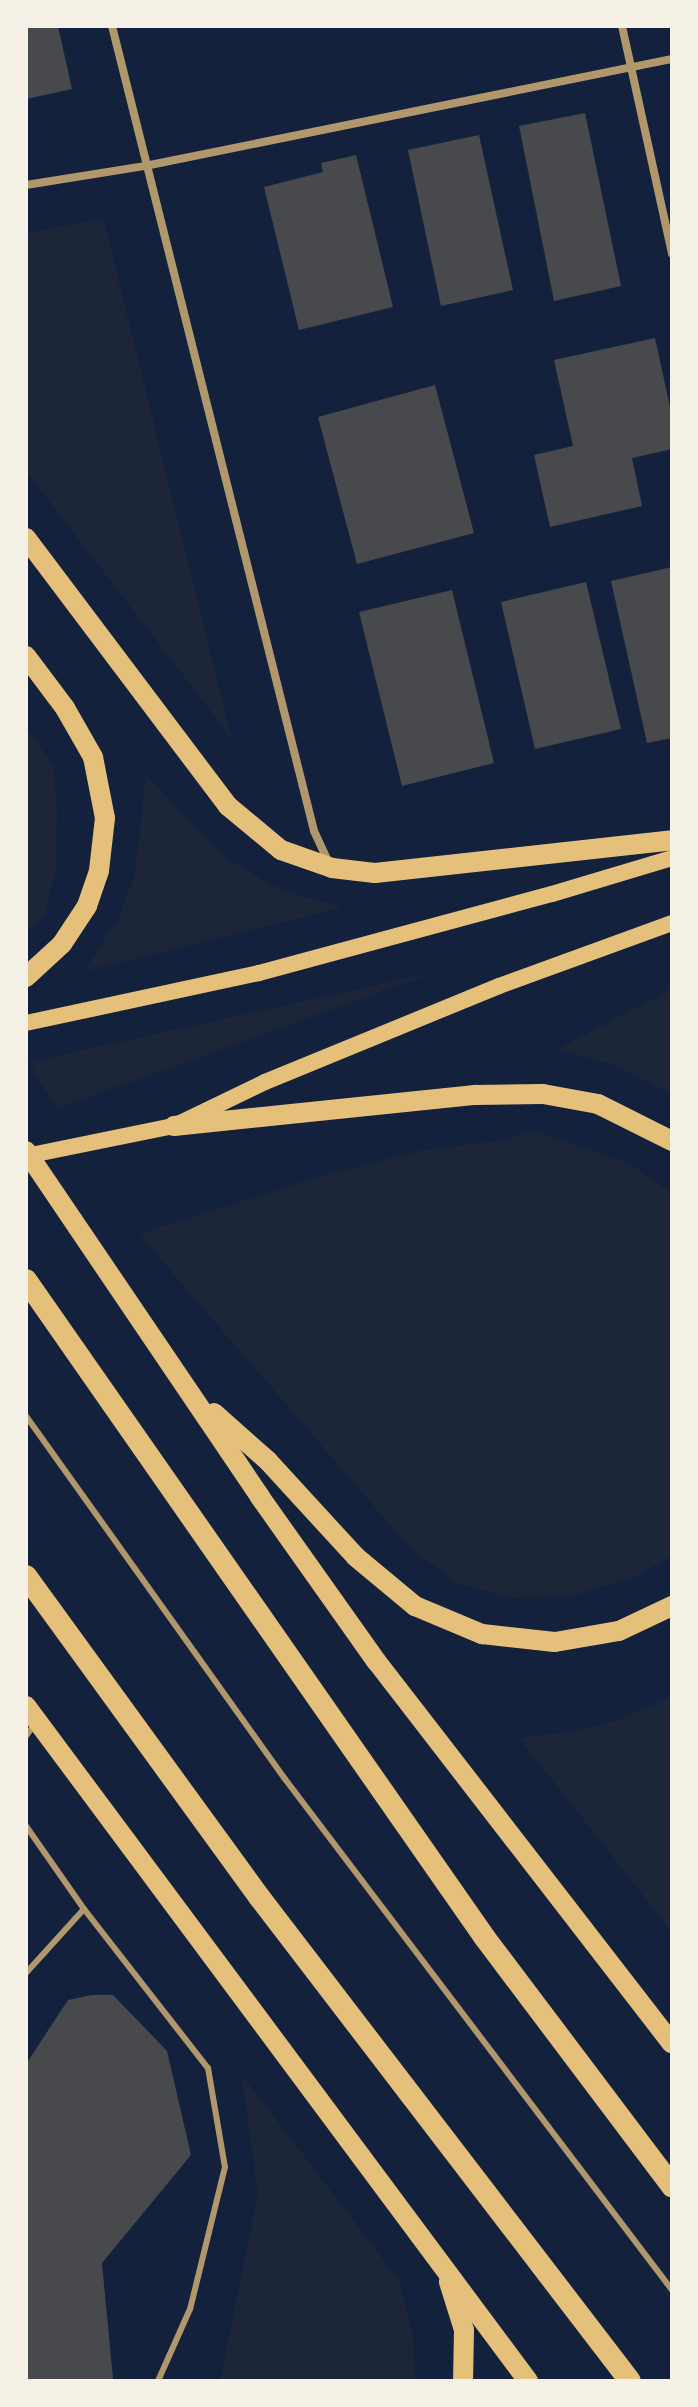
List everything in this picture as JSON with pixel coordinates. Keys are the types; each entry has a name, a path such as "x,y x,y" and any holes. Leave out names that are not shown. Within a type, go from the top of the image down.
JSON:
{"highway":[{"path":"26,1280 485,1938 672,2186"},
{"path":"26,1576 260,1898 630,2381"}],"main road":[{"path":"26,538 228,806 281,850 332,868 375,873 672,840"},
{"path":"26,656 65,708 93,757 105,818 99,871 87,906 62,944 26,977"},
{"path":"26,1023 259,973 552,894 672,858"},
{"path":"174,1126 265,1082 469,998 672,923"},
{"path":"672,1141 598,1104 543,1094 475,1095 174,1126 26,1153 193,1393 260,1497 377,1662 672,2043"},
{"path":"193,1393 268,1461 356,1557 415,1606 482,1634 555,1642 619,1631 672,1606"},
{"path":"30,1721 528,2381"},
{"path":"444,2267 464,2330 463,2381"}],"street":[{"path":"112,26 314,831 332,868"},
{"path":"622,26 672,254"},
{"path":"26,185 145,166 672,59"}],"lane":[{"path":"26,1416 285,1779 672,2290"},
{"path":"26,1826 84,1909 208,2068 225,2167 190,2309 158,2381"},
{"path":"26,1973 84,1909"}],"shaded area":[{"path":"103,218 232,739 26,471 26,233"},
{"path":"26,727 53,765 57,812 56,870 44,916 26,933"},
{"path":"146,775 225,858 283,891 344,907 84,971 119,917 135,874"},
{"path":"436,972 56,1109 29,1062"},
{"path":"672,989 672,1094 613,1065 558,1049"},
{"path":"532,1130 630,1164 672,1193 672,1556 636,1576 575,1595 513,1598 457,1583 411,1549 139,1234 321,1176 423,1150 506,1140"},
{"path":"672,1696 672,1932 519,1738 617,1721"},
{"path":"242,2075 399,2280 413,2339 415,2381 220,2381 258,2194"}],"building":[{"path":"26,26 58,26 72,89 26,99"},
{"path":"585,113 621,286 554,301 519,126"},
{"path":"479,135 513,290 441,306 408,150"},
{"path":"356,155 393,307 299,330 264,187 323,172 321,163"},
{"path":"655,338 672,416 672,449 632,458 642,506 550,527 534,455 573,446 554,360"},
{"path":"435,385 474,533 357,564 318,417"},
{"path":"672,567 672,738 647,743 611,581"},
{"path":"586,582 621,729 535,749 501,602"},
{"path":"452,590 494,763 402,786 359,612"},
{"path":"113,1995 167,2051 191,2155 102,2263 113,2379 26,2381 26,2064 68,2000"}]}
